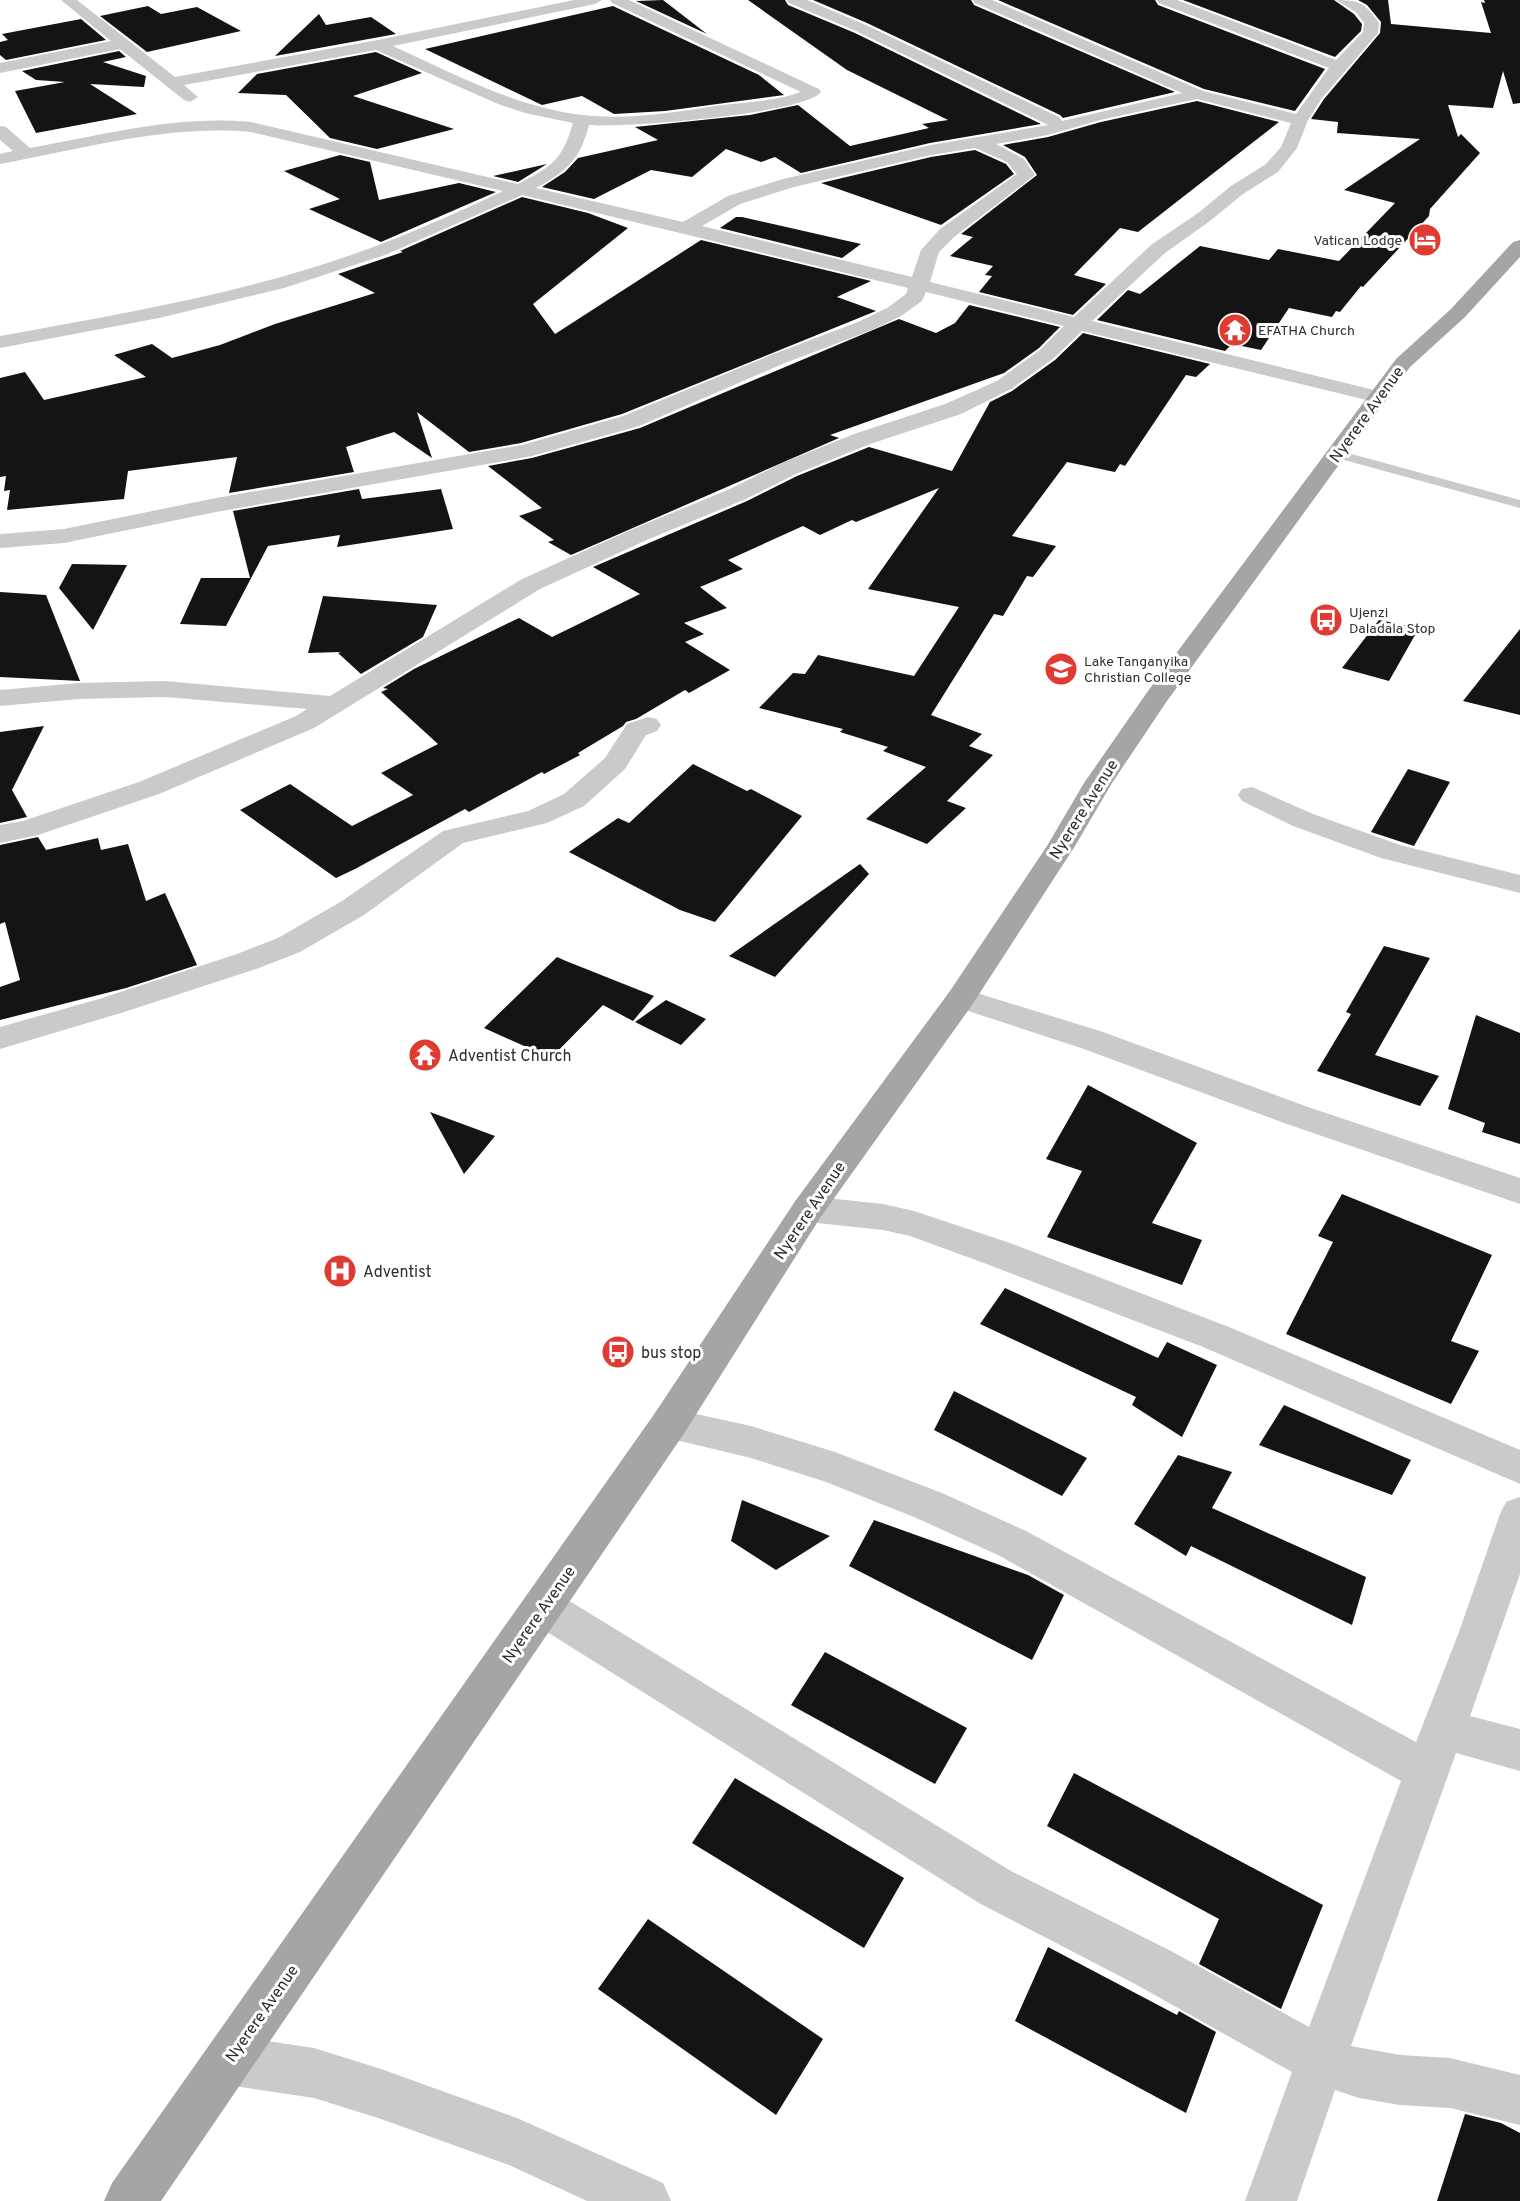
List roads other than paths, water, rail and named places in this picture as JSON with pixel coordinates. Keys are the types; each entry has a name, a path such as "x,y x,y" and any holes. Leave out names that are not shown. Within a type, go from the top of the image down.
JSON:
{"main road":[{"name":"Nyerere Avenue","path":"130,2201 669,1424 808,1209 961,998 1061,846 1098,783 1157,697 1403,363 1458,313 1520,246"}],"street":[{"path":"68,0 173,82 221,124"},
{"path":"173,82 378,45 595,0"},
{"path":"378,45 504,100 582,120 656,119 782,101 813,92 617,0"},
{"path":"794,0 861,28 1053,121 1057,126 1055,127"},
{"path":"980,0 1197,94 1300,120"},
{"path":"1164,0 1339,66"},
{"path":"0,834 28,829 149,788 305,722 531,584 613,546 738,494 788,469 862,439 953,409 1004,385 1047,354 1158,249 1204,217 1237,190 1272,168 1289,148 1300,120 1339,66 1370,33 1372,24 1361,9 1343,0"},
{"path":"1001,8 1028,3"},
{"path":"0,68 123,44"},
{"path":"686,228 734,200 756,191 931,150 1055,127 1197,94"},
{"path":"0,342 171,310 315,273 399,243 517,191 567,160 573,151 582,120"},
{"path":"0,159 152,130 221,124 278,133 517,191 686,228 1379,397"},
{"path":"0,131 26,154"},
{"path":"0,541 74,534 524,451 631,421 778,359 865,326 894,312 915,297 930,250 946,233 1026,175 1023,167 1008,156 978,143"},
{"path":"0,698 78,691 165,689 335,704"},
{"path":"0,1038 174,985 289,945 353,908 453,837 537,817 574,800 615,763 636,730 648,725"},
{"path":"1252,795 1303,820 1391,852 1520,884"},
{"path":"961,998 1092,1040 1296,1115 1520,1191"},
{"path":"808,1209 883,1217 914,1224 967,1242 1216,1337 1520,1468"},
{"path":"669,1424 751,1442 835,1468 928,1505 1012,1543 1426,1771"},
{"path":"1271,2201 1426,1771 1480,1632 1520,1514"},
{"path":"543,1607 995,1887 1154,1968 1322,2061 1359,2073 1400,2080 1450,2082 1520,2100"},
{"path":"1443,1729 1520,1750"},
{"path":"228,2060 314,2073 381,2094 517,2143 645,2201"}],"lane":[{"path":"1337,454 1520,504"}],"place":[{"name":"Vatican Lodge","path":"1425,240"},
{"name":"EFATHA Church","path":"1235,330"},
{"name":"Ujenzi Daladala Stop","path":"1326,620"},
{"name":"Lake Tanganyika Christian College","path":"1061,669"},
{"name":"Adventist Church","path":"425,1055"},
{"name":"Adventist","path":"340,1271"},
{"name":"bus stop","path":"618,1352"}]}
